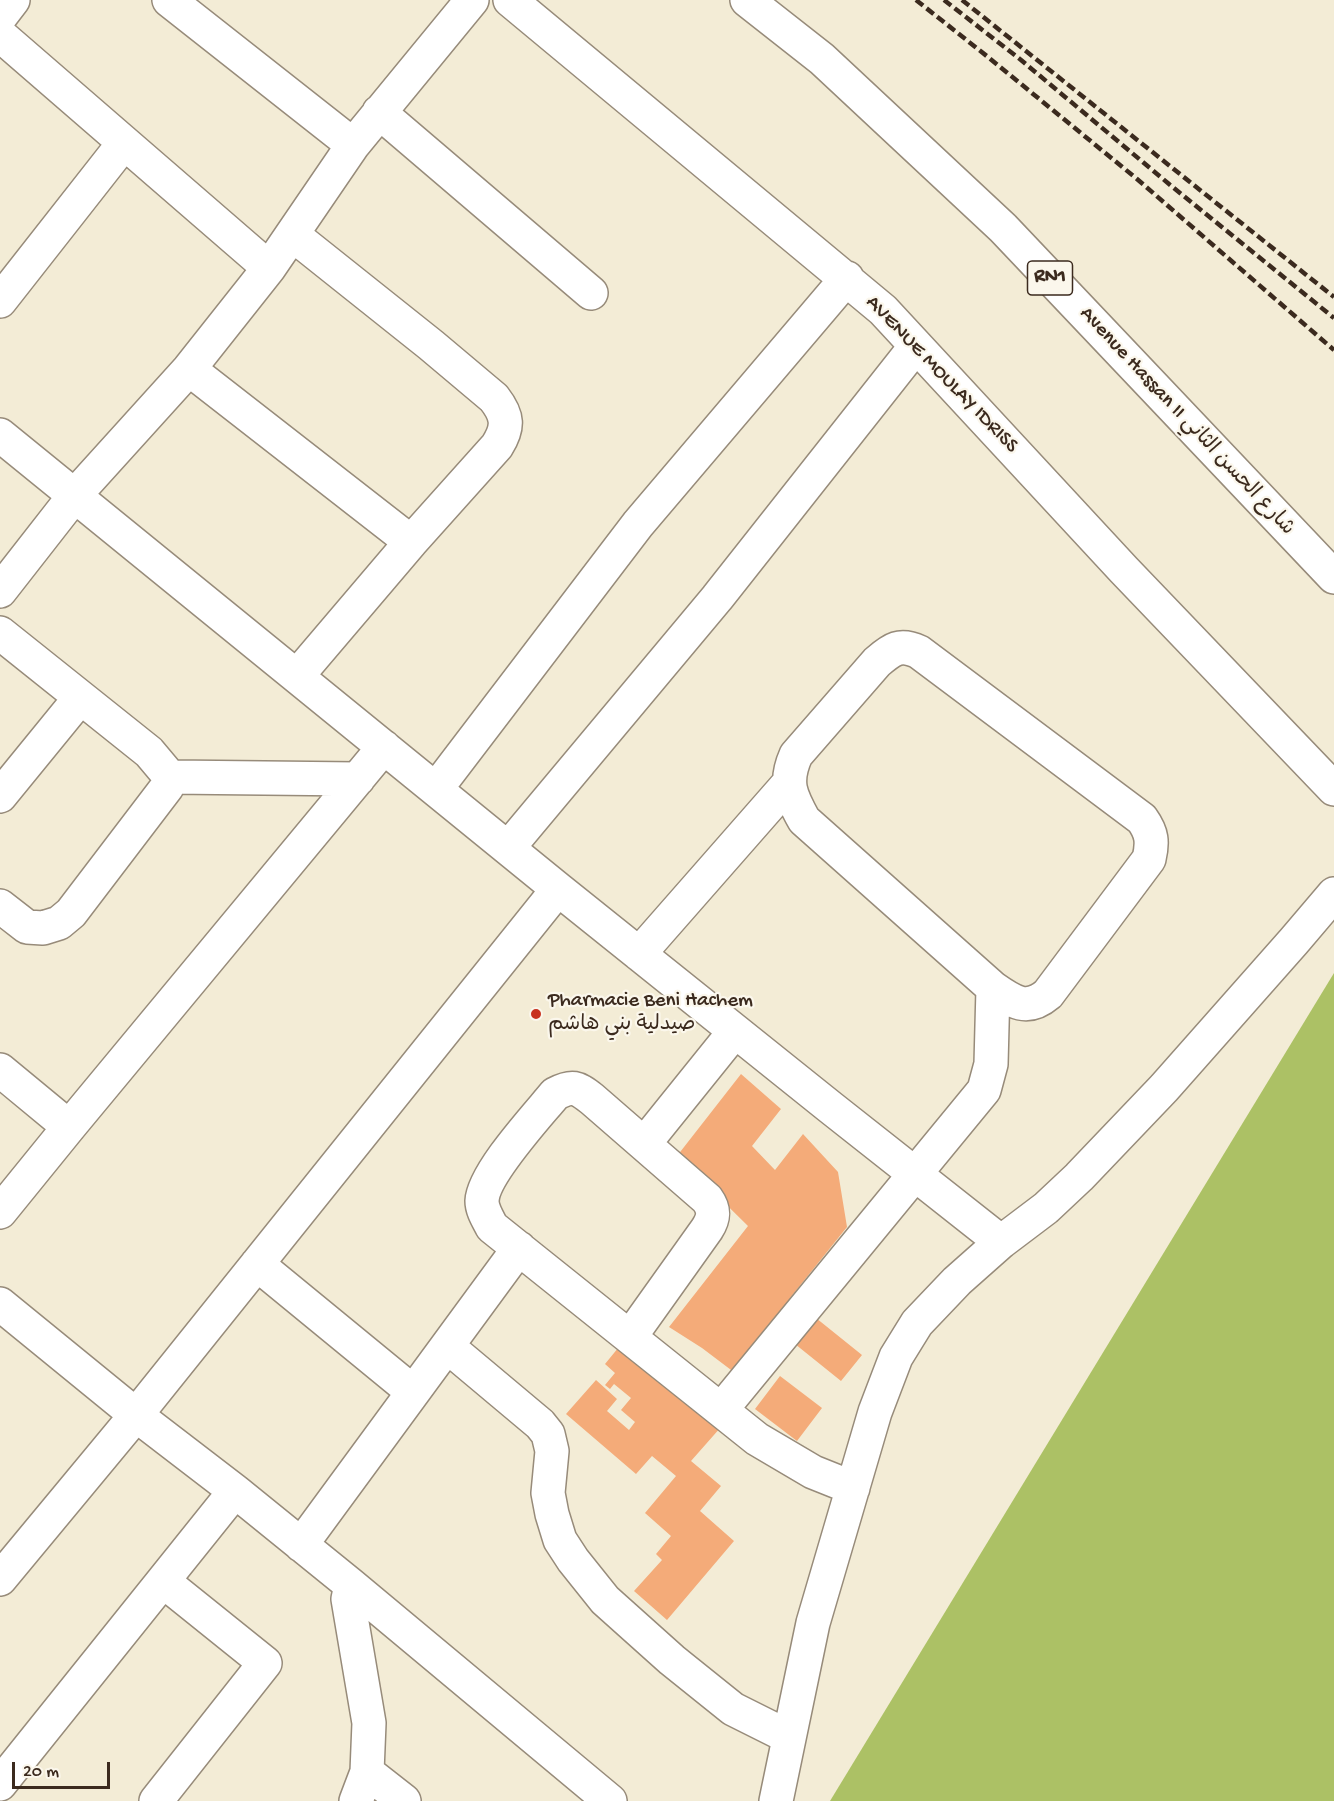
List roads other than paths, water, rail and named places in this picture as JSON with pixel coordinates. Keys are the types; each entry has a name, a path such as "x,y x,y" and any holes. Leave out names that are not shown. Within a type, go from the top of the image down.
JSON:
{"street":[{"path":"0,17 13,0"},
{"path":"169,0 353,145"},
{"path":"0,591 75,495 189,369 269,268 353,145 472,0"},
{"name":"AVENUE MOULAY IDRISS","path":"510,0 883,310 1116,561 1334,789"},
{"name":"Avenue Hassan II شارع الحسن الثاني","path":"747,0 822,58 1003,228 1334,577"},
{"path":"0,36 269,268"},
{"path":"379,112 591,293"},
{"path":"0,301 124,143"},
{"path":"293,235 494,398 502,408 506,422 504,435 497,446 411,542 297,676"},
{"path":"436,789 638,524 847,278"},
{"path":"508,848 717,598 916,346"},
{"path":"189,369 411,542"},
{"path":"0,435 558,889 1001,1242"},
{"path":"0,633 149,752 170,777 358,779"},
{"path":"909,647 919,652 989,704 1142,819 1152,838 1149,859 1040,1002 1018,1003 993,988 804,819 793,799 789,783 791,767 796,755 877,662 889,652 899,648 909,647"},
{"path":"0,796 80,698"},
{"path":"0,1212 384,747"},
{"path":"0,906 27,927 43,928 59,923 71,913 167,787 170,777"},
{"path":"639,954 789,783"},
{"path":"0,1579 136,1415 558,889"},
{"path":"776,1801 813,1623 875,1412 896,1357 917,1323 957,1281 1001,1242 1046,1208 1164,1088 1334,894"},
{"path":"721,1410 984,1090 991,1064 993,988"},
{"path":"644,1144 735,1031"},
{"path":"0,1070 69,1127"},
{"path":"630,1337 707,1229 714,1213 707,1199 582,1091 573,1088 564,1089 555,1094 492,1172 484,1190 482,1202 486,1217 492,1227 757,1439 803,1467 853,1488"},
{"path":"301,1545 519,1248"},
{"path":"257,1264 413,1392"},
{"path":"0,1304 136,1415 235,1491 610,1801"},
{"path":"447,1346 540,1424 548,1434 552,1451 548,1493 560,1540 605,1600 672,1660 733,1709 789,1737"},
{"path":"0,1784 235,1491"},
{"path":"156,1801 265,1663 163,1581"},
{"path":"351,1586 348,1599 369,1723 362,1787 404,1801"}],"railway":[{"path":"916,0 1137,179 1334,350"},
{"path":"944,0 1021,60 1334,318"},
{"path":"962,0 1334,297"}],"place":[{"name":"Pharmacie Beni Hachem صيدلية بني هاشم","path":"536,1014"}]}
